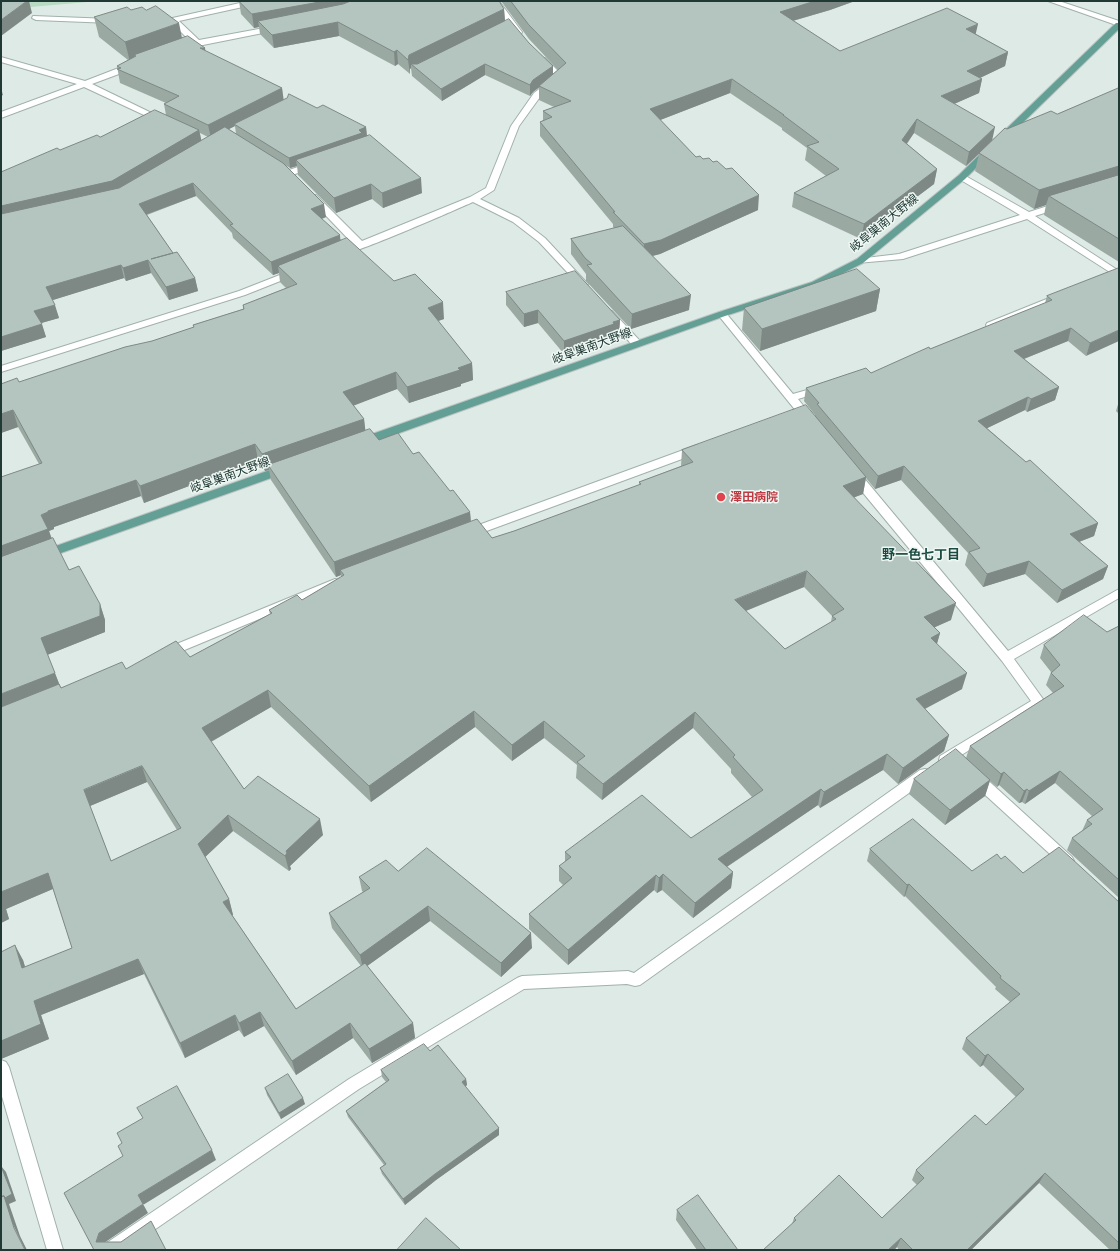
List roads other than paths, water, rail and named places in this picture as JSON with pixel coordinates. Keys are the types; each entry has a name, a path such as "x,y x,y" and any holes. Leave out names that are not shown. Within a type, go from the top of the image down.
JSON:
{"main road":[{"name":"岐阜巣南大野線","path":"353,445 722,314 815,284 860,261 962,177 1115,36 1119,25"},
{"name":"岐阜巣南大野線","path":"31,560 293,466"}],"street":[{"path":"153,21 174,20 258,1"},
{"path":"495,1 508,25 525,40"},
{"path":"1052,1 1119,25"},
{"path":"36,18 83,21 122,21"},
{"path":"174,20 198,43"},
{"path":"178,49 198,43 285,26"},
{"path":"333,257 473,199 490,190 515,126 537,95 560,77 549,68 535,51"},
{"path":"1,59 83,83 168,123"},
{"path":"1,115 141,62"},
{"path":"289,173 319,163"},
{"path":"962,177 1027,215 1117,274"},
{"path":"306,190 361,246"},
{"path":"473,199 516,220 537,236 589,292"},
{"path":"860,261 900,257 1070,202"},
{"path":"1,369 242,293 305,268"},
{"path":"1101,279 1117,274"},
{"path":"978,330 1065,294"},
{"path":"600,303 637,344"},
{"path":"722,314 817,429"},
{"path":"791,398 834,385"},
{"path":"787,416 802,411"},
{"path":"458,537 705,446"},
{"path":"111,1250 354,1084 522,983 628,977 635,980 952,755 1039,702 1006,658 847,465"},
{"path":"154,657 346,579"},
{"path":"1006,658 1119,593"},
{"path":"952,755 1079,872"},
{"path":"1,1067 55,1250"}],"place":[{"name":"澤田病院","path":"721,497"}],"district":[{"name":"野一色七丁目","path":"921,555"}]}
